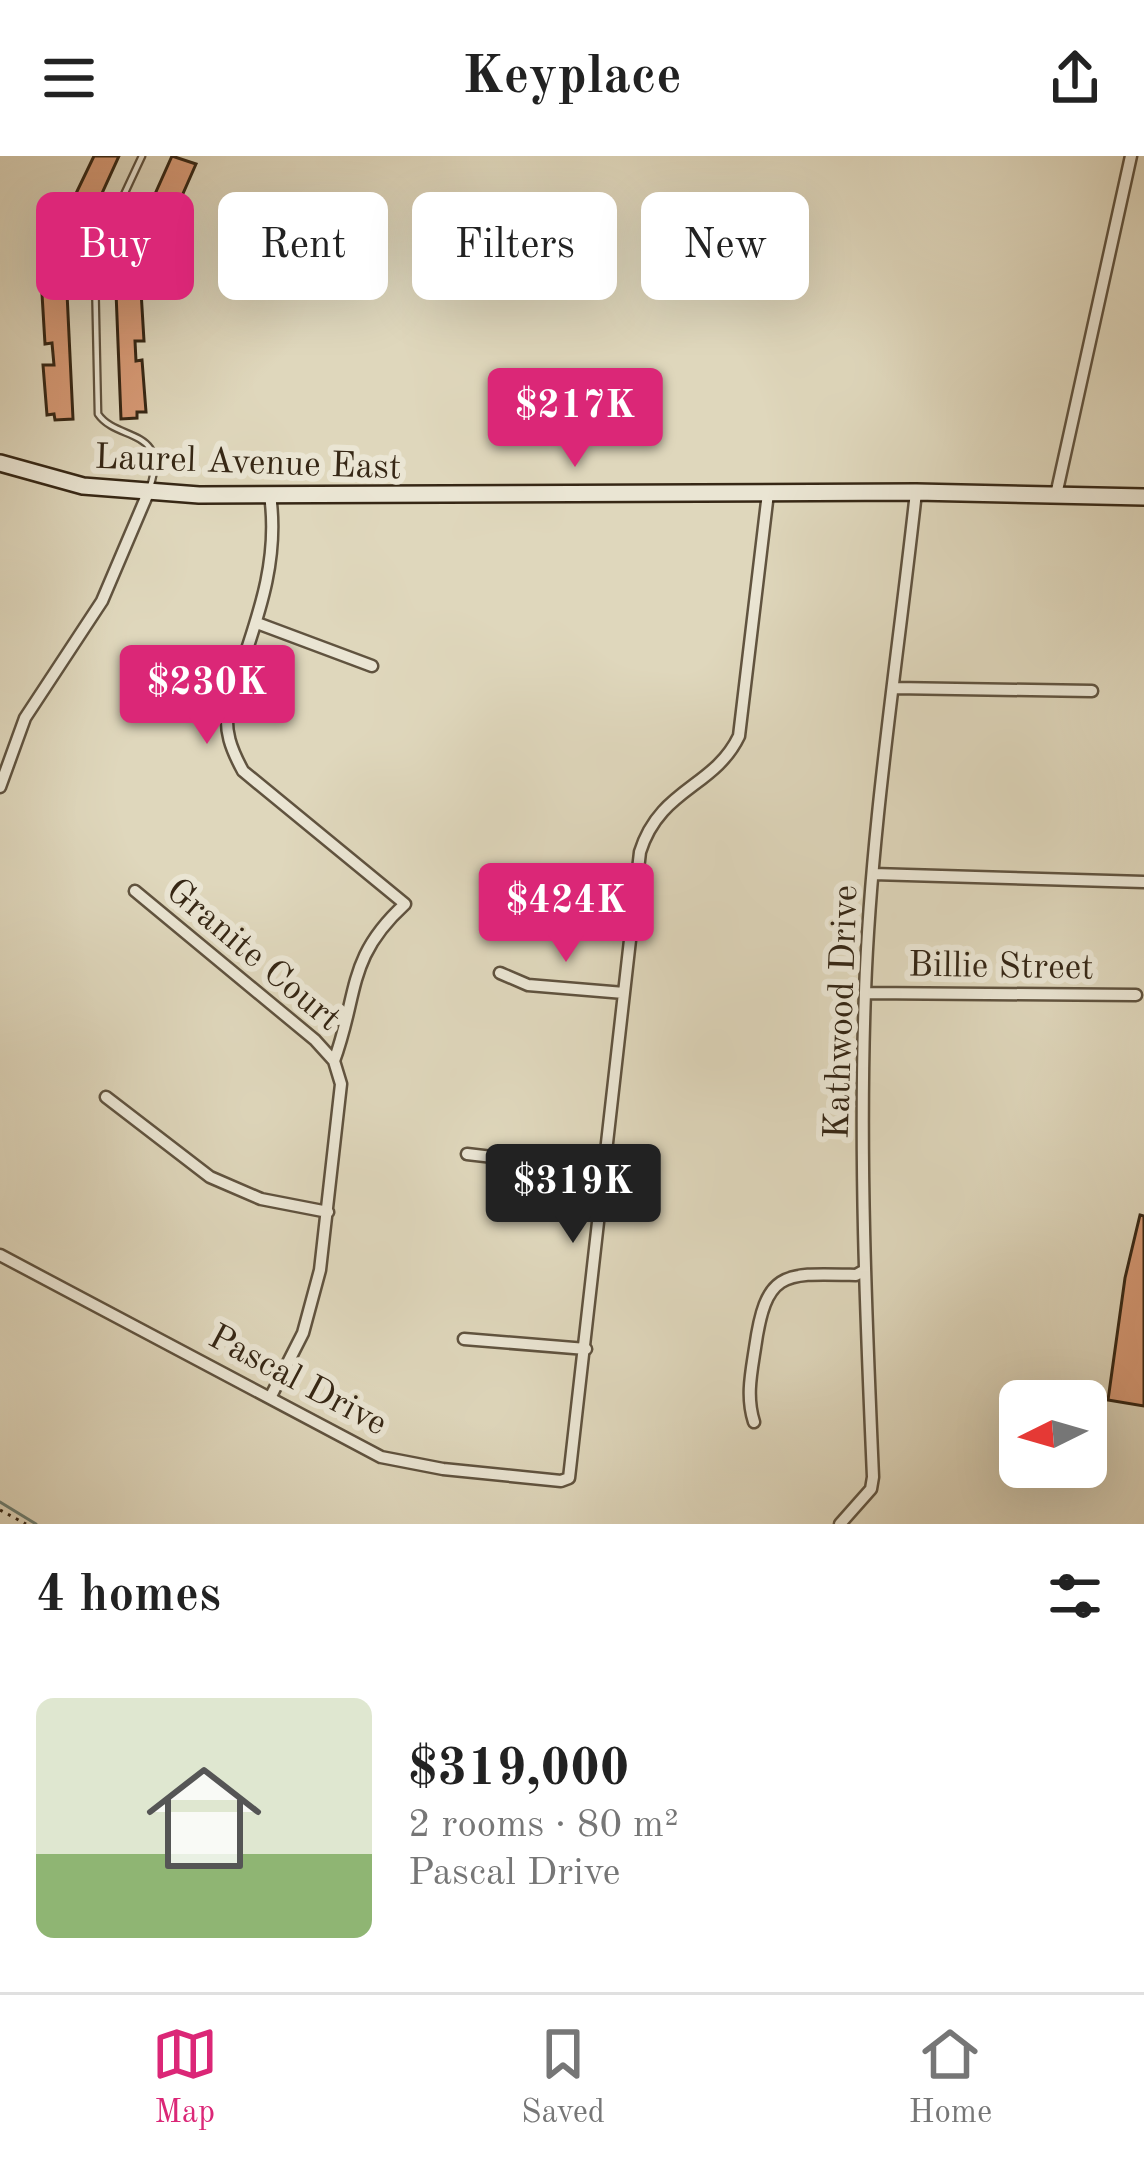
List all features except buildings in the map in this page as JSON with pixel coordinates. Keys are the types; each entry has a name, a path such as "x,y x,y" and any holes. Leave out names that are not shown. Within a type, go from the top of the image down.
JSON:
{"street":[{"path":"1056,495 1131,156"},
{"name":"Laurel Avenue East","path":"0,464 65,483 148,493 916,492 1144,497"},
{"name":"Kathwood Drive","path":"840,1524 872,1490 873,1477 863,1271 865,993 873,874 916,492"},
{"path":"0,787 25,718 102,601 148,493"},
{"name":"Pascal Drive","path":"0,1255 381,1457 443,1469 569,1478 644,839 667,804 716,767 739,736 768,493"},
{"path":"269,495 272,561 228,707 232,750 243,770 405,904 376,933 358,965 346,1028 334,1061 341,1084 340,1107 312,1304 270,1398"},
{"path":"256,623 372,666"},
{"path":"894,688 1092,691"},
{"path":"873,874 1144,882"},
{"name":"Granite Court","path":"135,891 315,1040 334,1061"},
{"path":"500,974 528,985 624,993"},
{"name":"Billie Street","path":"865,993 1136,995"},
{"path":"106,1097 210,1177 261,1198 328,1212"},
{"path":"467,1154 605,1170"},
{"path":"754,1422 749,1392 760,1311 767,1294 790,1277 863,1271"},
{"path":"464,1339 586,1349"}],"lane":[{"path":"142,156 101,244 95,273 98,414 104,424 140,438 152,453 156,470 148,493"}],"path":[{"path":"0,1510 26,1524"}],"waterway":[{"path":"0,1502 36,1524"}]}
